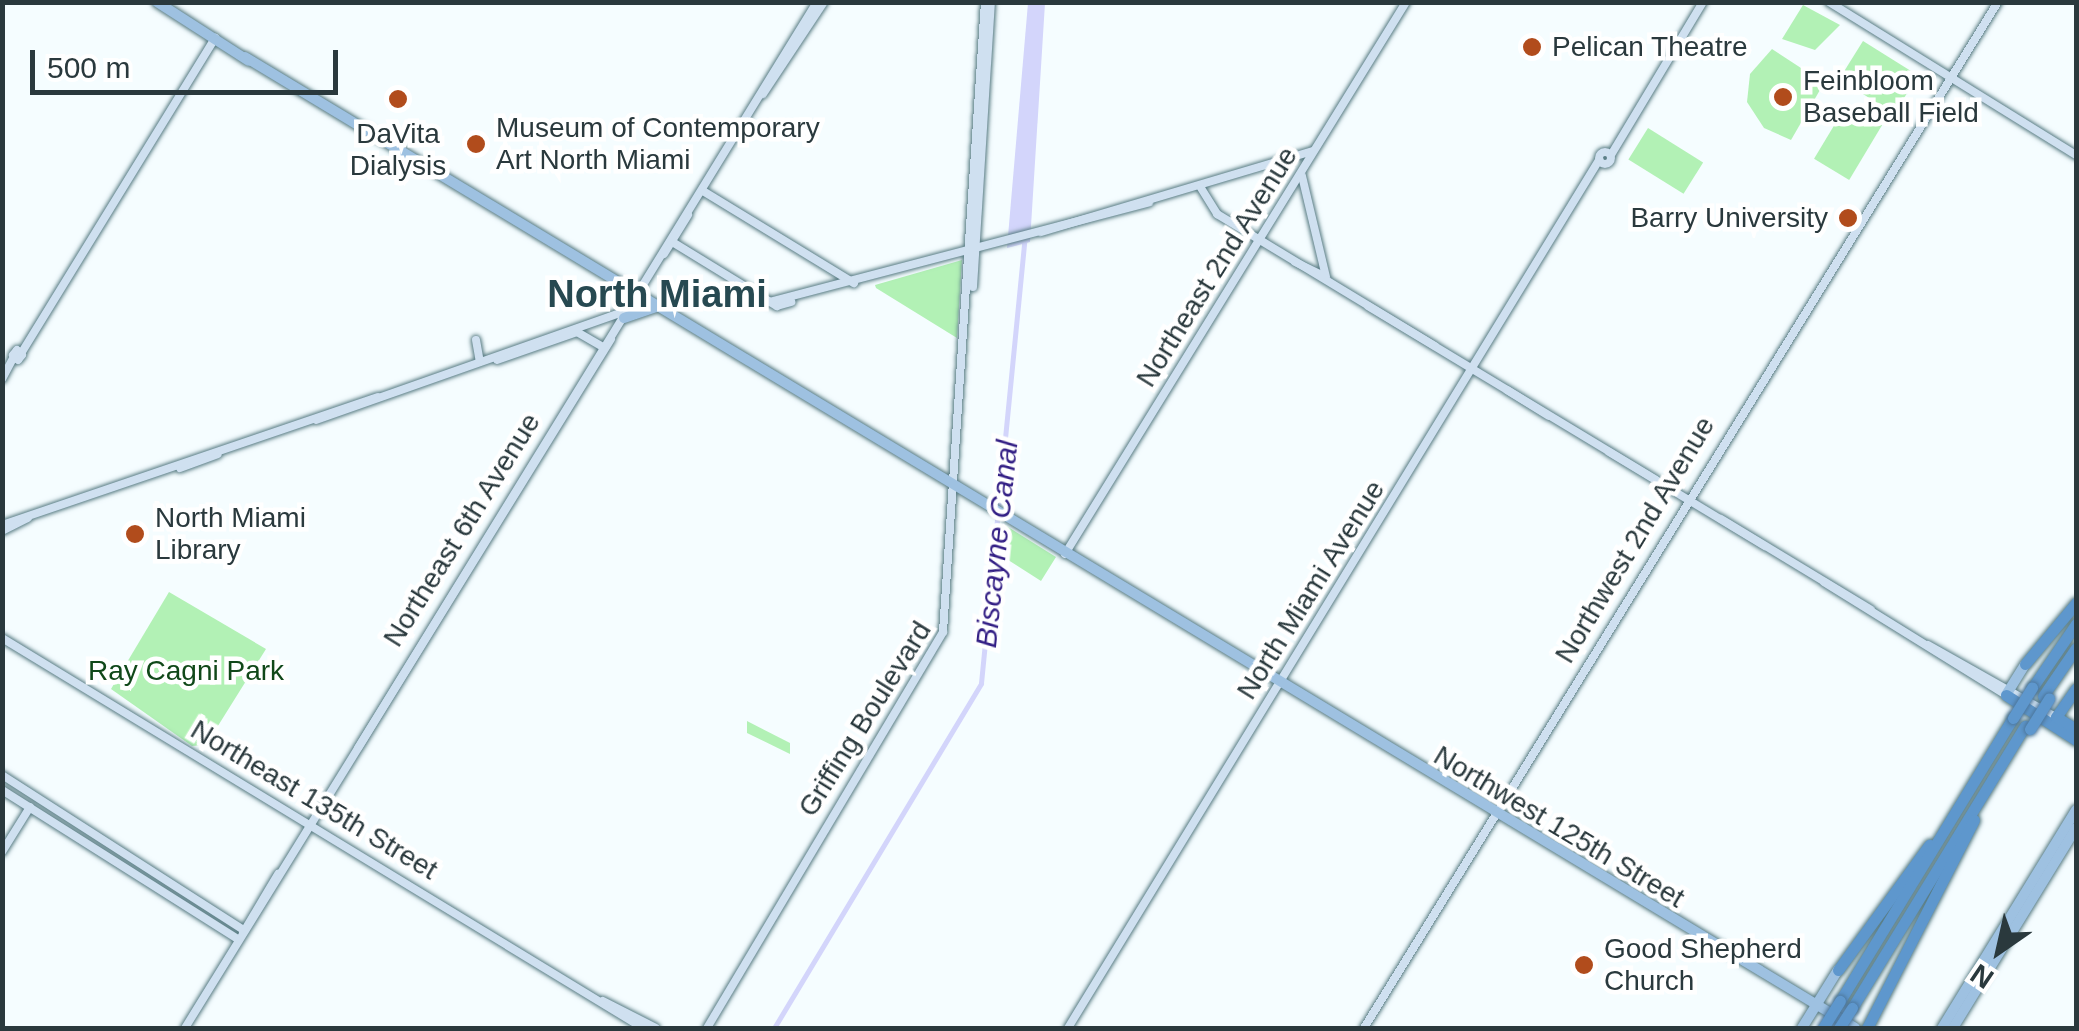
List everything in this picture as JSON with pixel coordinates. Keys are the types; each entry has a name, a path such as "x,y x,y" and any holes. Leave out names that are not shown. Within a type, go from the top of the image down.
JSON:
{"highway":[{"path":"2025,664 2076,603"},
{"path":"1838,970 1941,838 2021,724 2076,624"},
{"path":"1849,1006 2076,635"},
{"path":"2040,694 2076,648"},
{"path":"2040,694 2076,658"},
{"path":"2056,717 2076,688"},
{"path":"2007,692 2076,740"},
{"path":"2041,717 2056,717 2076,729"},
{"path":"1867,1028 2021,724"},
{"path":"1827,1028 1849,1006 1974,820"},
{"path":"1842,1028 1849,1006 1941,838"}],"main road":[{"name":"Northwest 125th Street","path":"157,2 957,490 1798,998 1855,1028"},
{"name":"Northeast 6th Avenue","path":"358,748 379,707 569,412 820,2"},
{"name":"Griffing Boulevard","path":"707,1028 949,625 988,2"},
{"name":"Northeast 2nd Avenue","path":"1065,554 1406,2"},
{"name":"North Miami Avenue","path":"1068,1028 1701,2"},
{"path":"1830,2 2076,155"},
{"name":"Northwest 2nd Avenue","path":"1364,1028 1995,2"},
{"path":"3,378 215,38"},
{"path":"674,243 773,304 1294,162 1316,148"},
{"path":"1294,162 1326,278"},
{"path":"1202,188 1214,212 1294,262 1928,645 2056,717"},
{"path":"703,191 854,283"},
{"name":"Northeast 6th Avenue","path":"664,254 688,216"},
{"path":"1294,262 1337,287"},
{"path":"829,289 833,271"},
{"path":"2,528 484,360 657,307"},
{"path":"484,360 578,332 603,347"},
{"name":"Northeast 6th Avenue","path":"185,1028 501,522 512,492 611,338"},
{"path":"476,340 484,360"},
{"path":"569,412 570,399"},
{"path":"176,468 193,459 218,454"},
{"path":"124,495 128,484"},
{"name":"Northeast 135th Street","path":"2,638 309,825 656,1028"},
{"path":"2007,692 2025,664"},
{"path":"378,720 379,707"},
{"path":"2,776 192,892 241,937"},
{"path":"2,790 241,937"},
{"path":"2,852 30,807"},
{"path":"1955,1025 1985,967 2071,827 2076,810"},
{"path":"83,839 89,828"},
{"path":"1942,1028 2040,888 2050,862"},
{"path":"186,902 192,892"},
{"path":"1804,1026 1838,970"},
{"path":"1955,1025 1967,989"},
{"path":"1798,998 1804,1026"},
{"name":"Northeast 135th Street","path":"603,1000 644,1028"},
{"name":"Northwest 125th Street","path":"1815,1008 1842,1028"}],"green space":[{"path":"1803,5 1840,25 1815,50 1782,39"},
{"path":"1863,41 1918,75 1894,114 1839,79"},
{"name":"Feinbloom Baseball Field","path":"1772,49 1824,83 1791,140 1764,128 1747,102 1750,74"},
{"path":"1847,104 1882,125 1849,180 1814,159"},
{"path":"1648,128 1703,162 1684,194 1628,159"},
{"path":"962,260 957,338 875,285"},
{"path":"1005,525 1056,557 1041,581 1005,558"},
{"name":"Ray Cagni Park","path":"169,592 266,649 206,745 192,746 111,689"},
{"path":"747,721 790,743 790,754 747,733"}],"water":[{"path":"1028,3 1045,3 1030,242 1007,248"}],"waterway":[{"name":"Biscayne Canal","path":"774,1028 981,683 1024,241"}],"place":[{"name":"Pelican Theatre","path":"1532,47"},
{"name":"Feinbloom Baseball Field","path":"1783,97"},
{"name":"DaVita Dialysis","path":"398,99"},
{"name":"Museum of Contemporary Art North Miami","path":"476,144"},
{"name":"Barry University","path":"1848,218"},
{"name":"North Miami Library","path":"135,534"},
{"name":"Good Shepherd Church","path":"1584,965"}],"district":[{"name":"North Miami","path":"657,295"}]}
